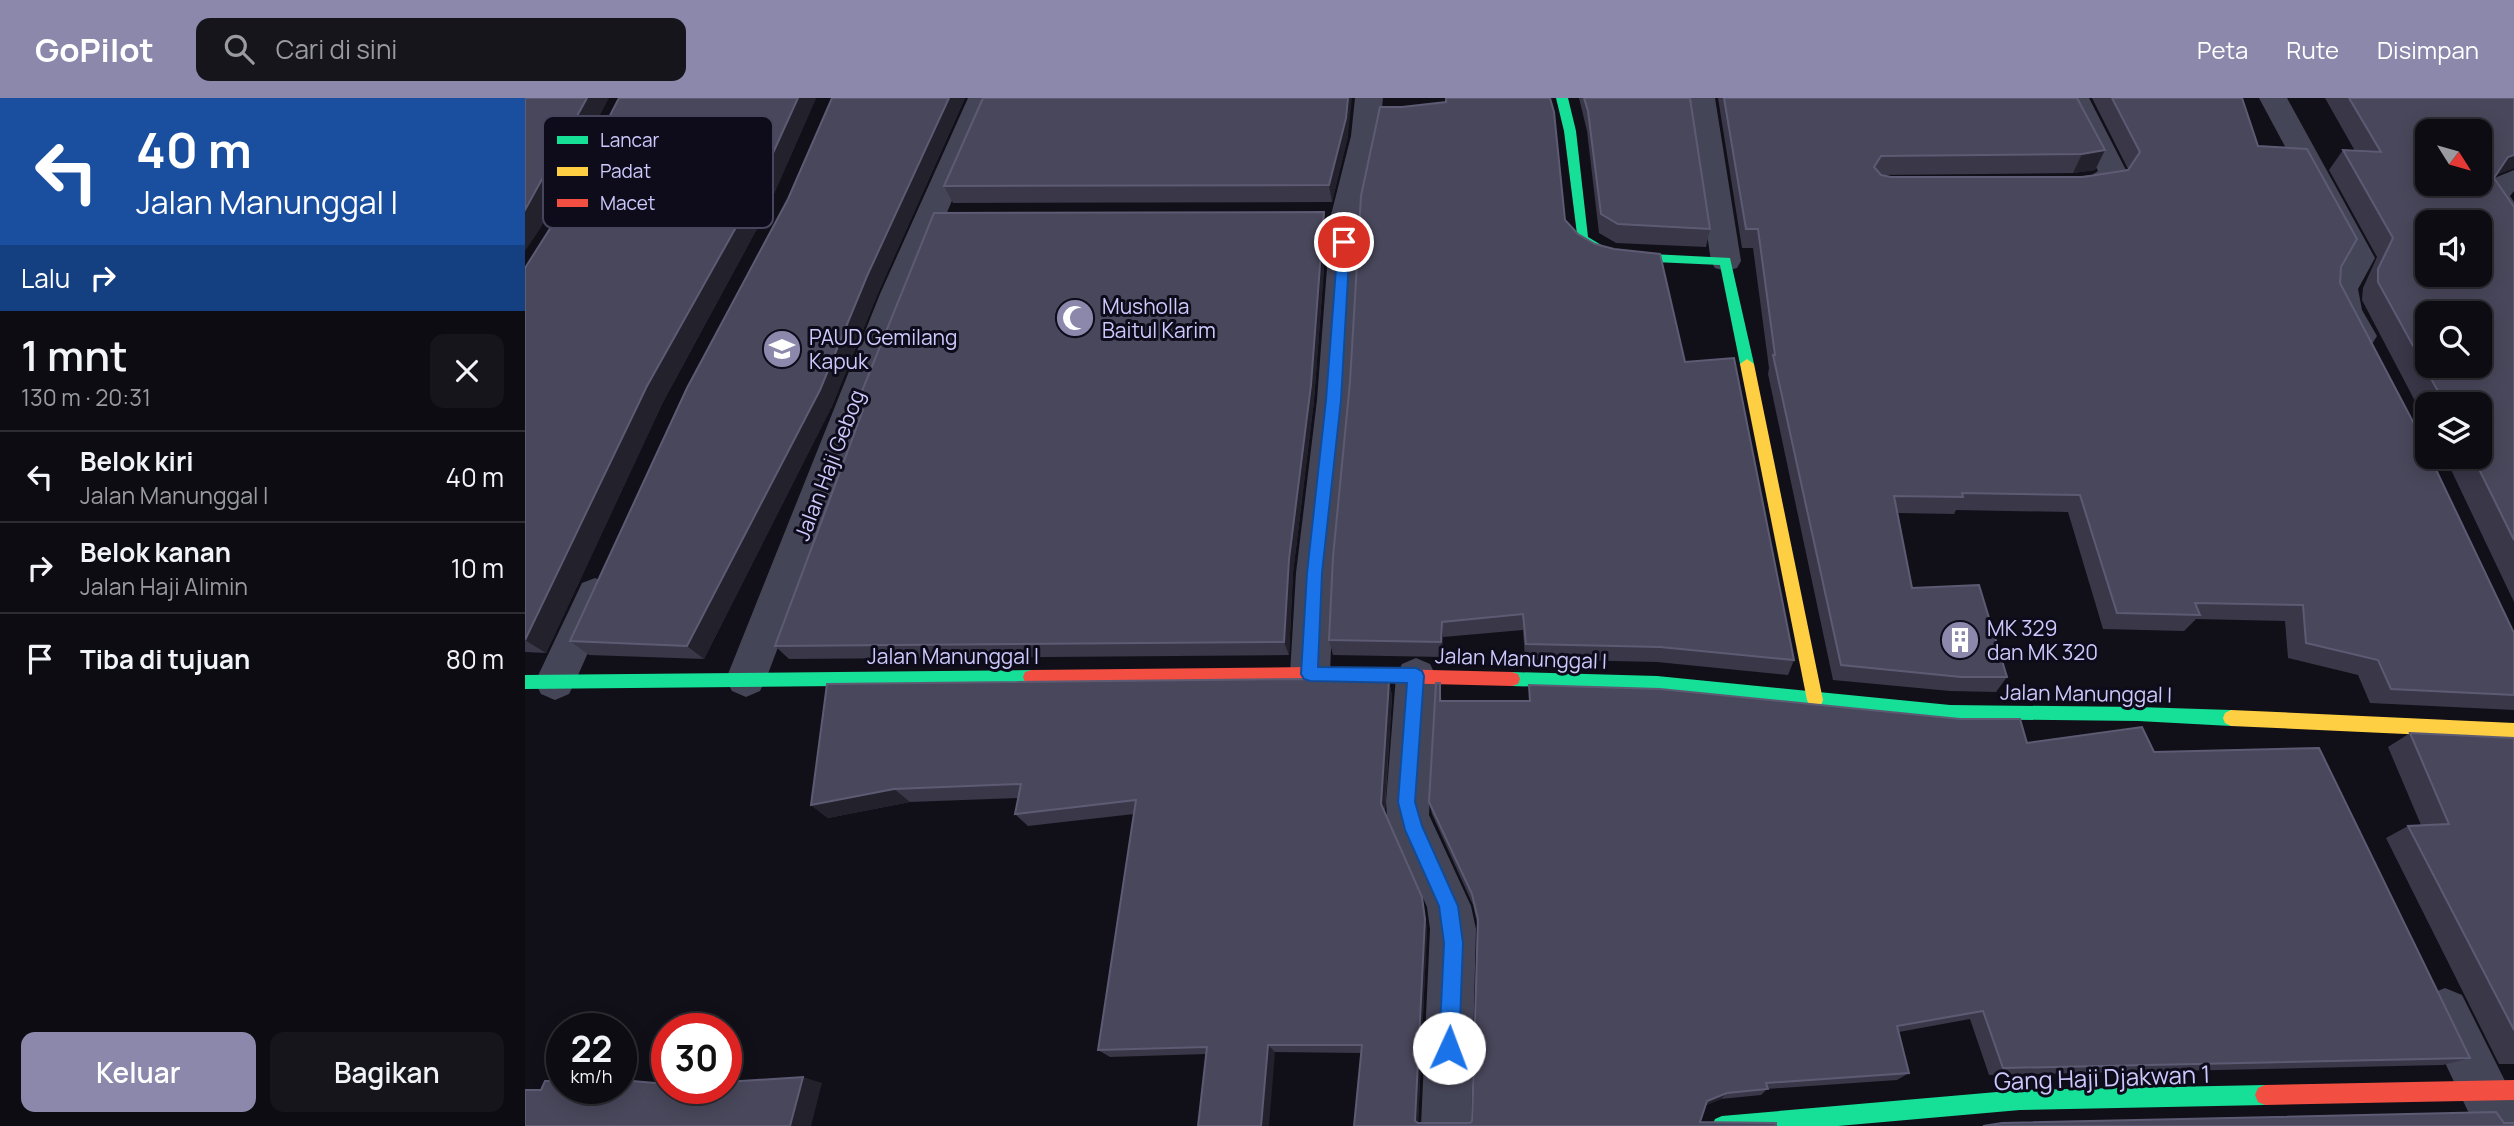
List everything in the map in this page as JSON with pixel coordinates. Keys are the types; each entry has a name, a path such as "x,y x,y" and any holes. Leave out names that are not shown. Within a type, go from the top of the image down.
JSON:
{"street":[{"name":"Jalan Haji Gebog","path":"746,678 896,294 941,216 982,98"},
{"path":"1310,674 1314,573 1333,400 1332,215 1365,136 1369,98"},
{"path":"1562,98 1570,131 1582,239 1595,250 1611,256 1726,261"},
{"path":"1701,98 1726,261 1815,700"},
{"path":"2046,185 2092,184 2107,180 2113,172 2075,98"},
{"path":"2273,98 2360,258 2358,266 2345,280 2341,290 2343,301 2374,360"},
{"path":"2514,179 2504,183 2496,191 2495,197 2514,224"},
{"path":"540,682 607,568"},
{"name":"Jalan Manunggal I","path":"540,682 1310,674 1416,676 1657,683 1950,712 2138,714 2312,739 2514,731"},
{"path":"1416,676 1406,802 1408,816 1449,906 1453,929 1447,1126"},
{"path":"2430,981 2500,1103"},
{"name":"Gang Haji Djakwan 1","path":"1722,1126 2020,1100 2500,1103"}],"building":[{"path":"525,98 587,98 577,116 543,116 543,177 525,210"},
{"path":"619,98 798,98 773,153 773,116 610,116"},
{"path":"832,98 949,98 867,276 820,390 687,646 570,641 687,388 788,199"},
{"path":"983,98 1348,98 1346,118 1329,185 944,186"},
{"path":"1446,98 1550,98 1554,112 1565,220 1578,234 1595,244 1660,254 1685,362 1734,358 1794,660 1660,647 1526,644 1523,614 1442,622 1441,642 1329,640 1333,557 1350,382 1361,196 1380,107 1446,102"},
{"path":"1584,98 1690,98 1710,229 1618,224 1601,214"},
{"path":"1724,98 2077,98 2105,150 2082,154 1881,156 1874,167 1881,175 1891,177 2083,177 2128,170 2140,152 2112,98 2242,98 2258,146 2307,149 2357,239 2341,267 2340,283 2415,426 2415,469 2436,469 2514,633 2514,695 2391,689 2378,660 2306,643 2303,605 2195,603 2200,615 2117,613 2080,495 1962,493 1963,497 1894,496 1912,588 1979,585 2007,677 1961,677 1841,665 1773,355 1758,229 1746,229"},
{"path":"2349,98 2514,98 2514,155 2508,157 2494,178 2514,207 2514,540 2479,469 2492,469 2492,392 2438,392 2431,378 2492,378 2492,301 2415,301 2415,349 2378,282 2378,269 2393,238 2343,150 2381,152"},
{"path":"1324,212 1311,385 1289,559 1284,642 775,646 863,410 856,406 934,213"},
{"path":"550,228 736,228 647,386 525,640 525,311 525,268"},
{"path":"1305,679 1389,681 1381,804 1422,897 1425,919 1415,1121 1418,1123 1472,1121 1478,919 1472,894 1429,802 1436,683 1440,683 1440,701 1530,701 1529,685 1660,689 1960,719 2020,719 2027,743 2142,727 2154,752 2319,748 2470,1058 2003,1068 1983,1011 1897,1026 1909,1073 1766,1083 1768,1089 1727,1093 1707,1101 1700,1122 1776,1123 1776,1126 1354,1126 1362,1045 1268,1045 1261,1126 1198,1126 1207,1047 1098,1050 1136,800 1015,814 1021,784 894,789 811,805 827,684"},
{"path":"2410,733 2514,738 2514,1030 2408,826 2449,824"},
{"path":"803,1077 790,1126 525,1126 525,1090 541,1090 545,1081 546,1104 637,1104 637,1081 651,1083 651,1104 742,1104 742,1081"},
{"path":"2496,1112 2504,1123 2514,1123 2514,1126 1983,1126 2002,1123"}],"traffic: fast":[{"path":"1562,98 1570,131 1582,239 1611,256 1726,261 1747,364"},
{"path":"525,682 1031,677"},
{"path":"1512,679 1657,683 1950,712 2231,718"},
{"path":"1722,1126 2020,1100 2265,1095"}],"traffic: slow":[{"path":"1747,364 1815,700"},
{"path":"2231,718 2514,731"}],"traffic: jam":[{"path":"1031,677 1310,674 1512,679"},
{"path":"2265,1095 2514,1090"}],"place":[{"name":"Musholla Baitul Karim","path":"1075,318"},
{"name":"PAUD Gemilang Kapuk","path":"782,349"},
{"name":"MK 329 dan MK 320","path":"1960,640"}],"route":[{"path":"1344,242 1333,400 1314,573 1310,674 1416,676 1406,802 1413,830 1421,840 1449,906 1453,943 1449,1048"}]}
